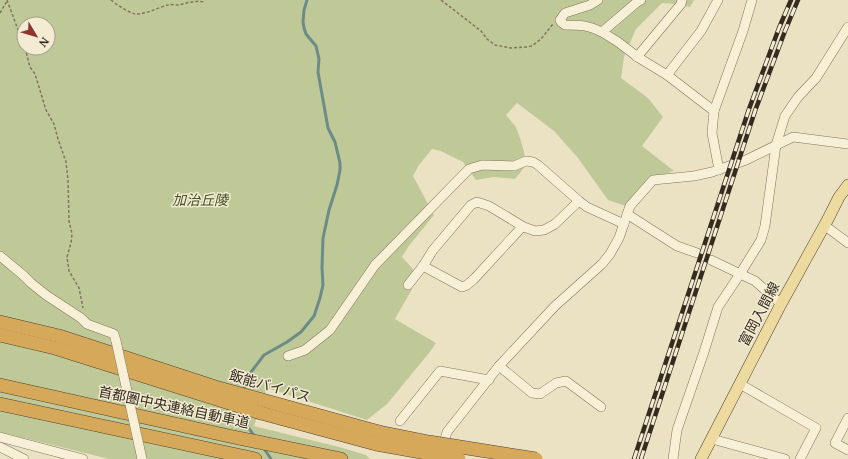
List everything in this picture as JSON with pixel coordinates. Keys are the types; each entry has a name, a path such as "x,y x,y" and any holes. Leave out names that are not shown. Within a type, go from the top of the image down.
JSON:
{"highway":[{"name":"飯能バイパス","path":"0,322 59,336 214,393"},
{"name":"飯能バイパス","path":"0,335 55,348 263,407 459,459"},
{"name":"首都圏中央連絡自動車道","path":"0,385 229,436 341,459"},
{"path":"0,404 255,459"},
{"name":"飯能バイパス","path":"377,438 429,442 536,459"}],"main road":[{"name":"富岡入間線","path":"701,459 781,304 839,197 848,185"}],"street":[{"path":"598,0 590,5 565,14 560,21 565,25 582,25 592,27 602,32 637,57 667,75 714,111"},
{"path":"602,32 641,0"},
{"path":"637,57 681,4 682,0"},
{"path":"667,75 701,31 718,0"},
{"path":"719,170 712,133 714,111 743,31 752,0"},
{"path":"673,459 677,430 718,307 761,240 765,226 776,145 785,116 798,97 816,78 848,27"},
{"path":"439,459 447,432 499,366 555,306 602,264 610,254 619,238 630,206 653,180 694,176 719,170 746,160 793,137 848,144"},
{"path":"288,356 305,350 330,330 375,265 469,169 482,165 514,166 526,162 533,162 579,201 588,207 624,224"},
{"path":"408,285 433,250 471,205 477,202 489,206 522,226 535,231 544,230 555,224 579,201"},
{"path":"627,214 678,246 697,253"},
{"path":"824,225 848,243"},
{"path":"423,266 462,287 467,285 522,226"},
{"path":"0,256 23,275 30,283 81,318 87,324 114,334 142,459"},
{"path":"711,260 755,281 781,304"},
{"path":"499,366 532,393 540,394 556,383 566,381 601,407"},
{"path":"400,421 440,371 489,380"},
{"path":"740,384 816,428 800,459"},
{"path":"848,418 834,443 848,450"},
{"path":"0,437 83,459"},
{"path":"712,439 785,459"},
{"path":"0,447 24,459"}],"path":[{"path":"0,13 7,0"},
{"path":"7,0 16,25"},
{"path":"111,0 135,14 170,4 186,4 198,1 205,2"},
{"path":"441,0 481,31 492,43 511,48 532,46 541,39 554,22 560,21"},
{"path":"27,56 30,67 35,74 46,110 54,124 66,162 69,221 72,234 67,257 69,271 79,288 87,324"}],"green space":[{"name":"加治丘陵","path":"0,0 694,0 690,7 662,3 636,29 624,57 621,78 648,98 663,117 642,146 674,171 655,177 626,206 608,200 578,158 554,131 517,103 506,115 516,127 527,164 515,179 494,177 476,180 463,162 441,151 432,149 419,165 413,176 434,215 408,247 402,257 413,269 412,289 395,319 436,343 387,404 367,420 267,388 254,426 339,447 366,455 370,459 109,459 0,432"}],"waterway":[{"path":"244,391 245,380 264,355 301,332 314,316 323,285 323,238 329,210 337,185 340,163 335,142 328,128 318,72 319,59 316,46 306,34 304,28 304,10 307,0"},
{"path":"243,410 243,420 255,437"},
{"path":"263,447 271,459"}],"railway":[{"path":"634,459 749,109 791,0"},
{"path":"641,459 755,111 798,0"}]}
